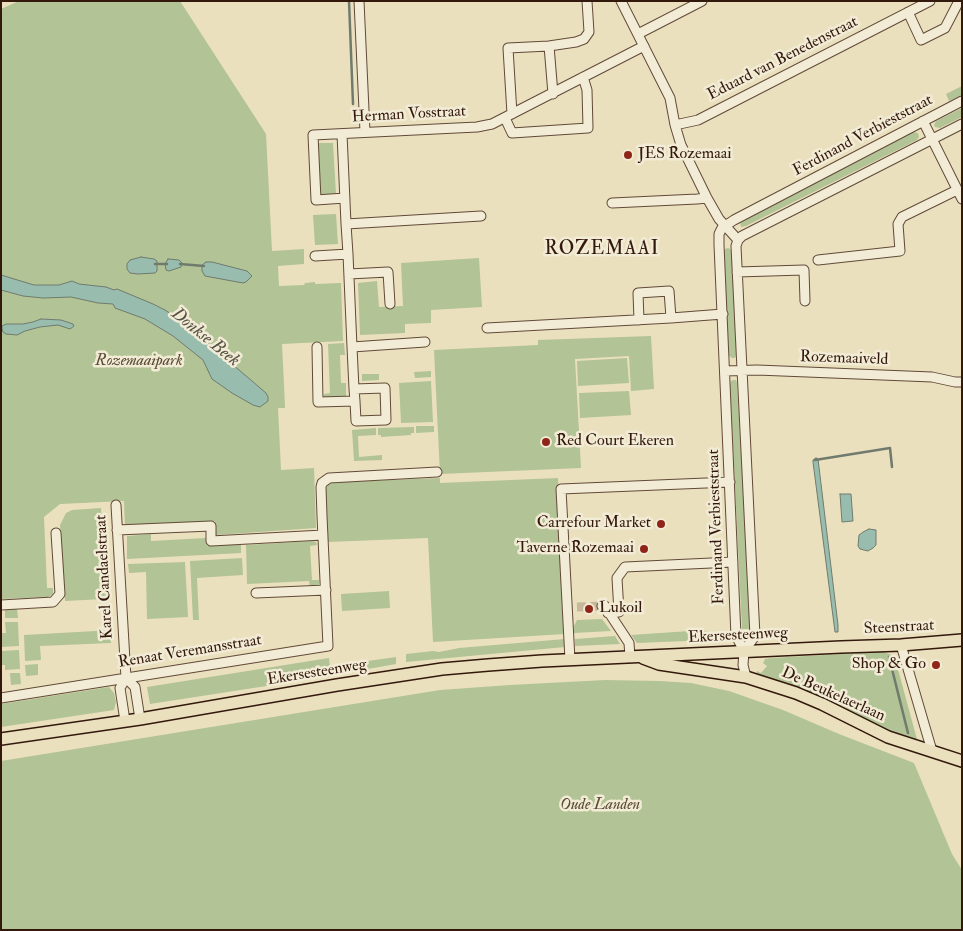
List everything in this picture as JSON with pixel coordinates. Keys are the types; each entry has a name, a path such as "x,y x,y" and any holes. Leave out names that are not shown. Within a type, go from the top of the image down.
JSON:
{"main road":[{"name":"Steenstraat","path":"838,647 901,645 962,640"},
{"name":"Ekersesteenweg","path":"1,739 140,719 442,669 488,664 838,647"},
{"name":"Ekersesteenweg","path":"634,657 659,664 746,676"},
{"name":"De Beukelaerlaan","path":"746,676 822,704 888,737 962,761"}],"street":[{"path":"359,1 365,132"},
{"path":"583,77 586,90 588,128 512,133 508,116 508,48 549,46 584,39 589,32 588,1"},
{"path":"621,1 670,98 674,125 681,145 719,219 738,240"},
{"path":"638,34 702,1"},
{"name":"Eduard van Benedenstraat","path":"674,125 698,120 930,1"},
{"path":"908,12 921,40 945,28 959,1"},
{"path":"549,46 553,94"},
{"name":"Herman Vosstraat","path":"345,198 316,200 313,135 477,127 492,124 644,46"},
{"name":"Ferdinand Verbieststraat","path":"962,101 725,226 719,234 736,636 744,652 755,636 737,272 736,246 738,240 742,236 962,124"},
{"path":"923,121 962,199"},
{"path":"342,134 354,389 356,421 386,420 385,388 354,389"},
{"path":"818,260 900,251 898,224 902,217 957,190"},
{"path":"612,203 707,198"},
{"path":"346,224 481,216"},
{"path":"316,256 348,254"},
{"path":"737,272 804,270 806,301"},
{"path":"349,274 388,272 390,304"},
{"path":"639,320 638,293 646,292 669,291 670,318"},
{"path":"487,328 723,314"},
{"path":"352,347 425,342"},
{"path":"317,347 318,402 355,401"},
{"name":"Rozemaaiveld","path":"725,371 757,370 932,377 962,382"},
{"name":"Renaat Veremansstraat","path":"1,698 328,646 322,483 330,478 437,472"},
{"path":"570,660 572,607 561,489 730,482"},
{"name":"Karel Candaelstraat","path":"116,505 126,678 120,688 125,721"},
{"path":"118,530 211,526 211,541 323,535"},
{"path":"1,605 53,602 60,594 56,533"},
{"path":"634,657 629,643 605,609 619,612 617,578 625,568 733,562"},
{"path":"256,593 326,590"},
{"path":"901,645 932,751"},
{"path":"744,652 743,665 746,676"},
{"name":"Karel Candaelstraat","path":"126,678 135,687 140,719"}],"green space":[{"name":"Rozemaaipark","path":"19,1 180,1 266,134 272,251 304,249 304,264 278,266 279,286 304,285 305,283 315,282 315,284 341,283 343,341 282,344 285,408 278,408 281,470 314,468 316,528 216,535 215,521 125,526 124,501 60,504 44,517 47,588 53,588 53,594 48,597 1,599 1,9"},
{"path":"962,86 962,95 949,101 946,94"},
{"path":"962,108 962,117 940,128 935,127 936,121"},
{"path":"913,132 918,133 919,137 917,140 741,227 740,222 743,220"},
{"path":"318,143 333,143 336,194 320,195"},
{"path":"336,214 338,244 315,245 313,215"},
{"path":"728,248 732,252 737,353 735,358 728,355 723,252"},
{"path":"479,258 482,307 431,310 431,323 405,324 405,333 360,335 358,283 377,281 379,307 403,306 401,263"},
{"path":"651,336 654,389 631,391 629,356 575,359 581,468 440,474 434,350 538,345 538,340"},
{"path":"344,343 345,355 340,355 341,383 346,383 346,396 324,397 324,394 330,393 328,344"},
{"path":"627,358 629,383 578,386 577,361"},
{"path":"431,371 431,377 415,378 414,372"},
{"path":"362,374 379,374 379,380 362,381"},
{"path":"733,380 736,380 737,383 751,629 742,629 730,384"},
{"path":"431,381 433,422 401,423 399,383"},
{"path":"629,391 631,415 580,418 579,393"},
{"path":"416,426 434,426 434,432 416,433"},
{"path":"414,427 414,433 411,433 411,435 381,437 381,435 378,435 378,428"},
{"path":"376,428 376,435 358,436 359,457 382,455 382,460 354,461 352,430"},
{"path":"440,478 440,483 558,478 565,634 433,642 428,538 328,542 326,488 329,484 335,482"},
{"path":"101,508 106,597 104,599 65,601 60,525 66,513 72,510"},
{"path":"151,534 151,541 206,538 207,546 241,544 241,553 127,559 127,536"},
{"path":"316,542 317,545 310,546 312,580 319,580 319,586 310,588 309,581 247,584 246,545"},
{"path":"242,558 243,575 197,578 199,620 193,620 190,561"},
{"path":"185,562 188,617 147,619 146,572 129,573 128,564"},
{"path":"389,591 390,608 342,611 341,594"},
{"path":"17,608 18,618 5,618 5,609"},
{"path":"602,619 611,631 574,633 574,626 577,620"},
{"path":"5,622 18,622 19,646 1,647 1,633 6,633"},
{"path":"113,630 111,643 40,646 41,660 25,661 24,635"},
{"path":"704,630 718,637 712,640 637,643 631,635"},
{"path":"615,636 620,644 575,646 575,639"},
{"path":"565,639 565,647 406,662 406,654"},
{"path":"19,650 20,669 5,670 5,665 1,665 1,651"},
{"path":"876,652 892,655 897,661 918,743 914,743 756,677 757,671 761,673 767,666 763,663 765,659"},
{"path":"396,657 396,664 340,674 340,665"},
{"path":"329,658 331,676 150,704 147,687"},
{"path":"38,664 38,675 26,676 25,665"},
{"path":"10,673 20,673 21,684 11,685"},
{"name":"Oude Landen","path":"605,680 691,683 729,691 783,710 914,763 952,854 962,870 962,930 1,930 1,761 440,690"},
{"path":"109,687 114,693 116,702 114,710 1,727 1,704"}],"shaded area":[{"path":"141,257 157,261 157,271 155,273 130,273 127,269 127,264 130,260"},
{"path":"168,259 179,260 182,263 181,267 169,271 166,270 165,264"},
{"path":"206,262 247,271 252,276 243,283 205,276 202,271 202,265"},
{"name":"Donkse Beek","path":"1,275 34,285 59,285 72,281 79,284 117,289 153,304 184,323 266,393 268,401 260,407 232,393 212,379 203,360 173,336 145,319 115,308 113,304 71,297 43,298 23,296 1,290"},
{"path":"41,319 61,320 74,326 70,329 58,325 40,327 17,335 6,334 2,329 2,326 6,324 23,324"},
{"path":"816,458 818,459 838,632 835,632 813,462"},
{"path":"840,494 851,494 853,521 842,522"},
{"path":"869,529 876,530 876,545 868,551 860,549 858,546 859,535"}],"waterway":[{"path":"349,1 353,104"},
{"name":"Donkse Beek","path":"155,264 167,264"},
{"name":"Donkse Beek","path":"180,264 204,266"},
{"path":"815,460 890,448 892,467"},
{"path":"889,657 908,733"}],"tunnel":[{"path":"577,607 602,606"}],"place":[{"name":"JES Rozemaai","path":"628,155"},
{"name":"Red Court Ekeren","path":"546,442"},
{"name":"Carrefour Market","path":"661,524"},
{"name":"Taverne Rozemaai","path":"644,549"},
{"name":"Lukoil","path":"589,609"},
{"name":"Shop & Go","path":"936,665"}],"district":[{"name":"ROZEMAAI","path":"602,250"}]}
